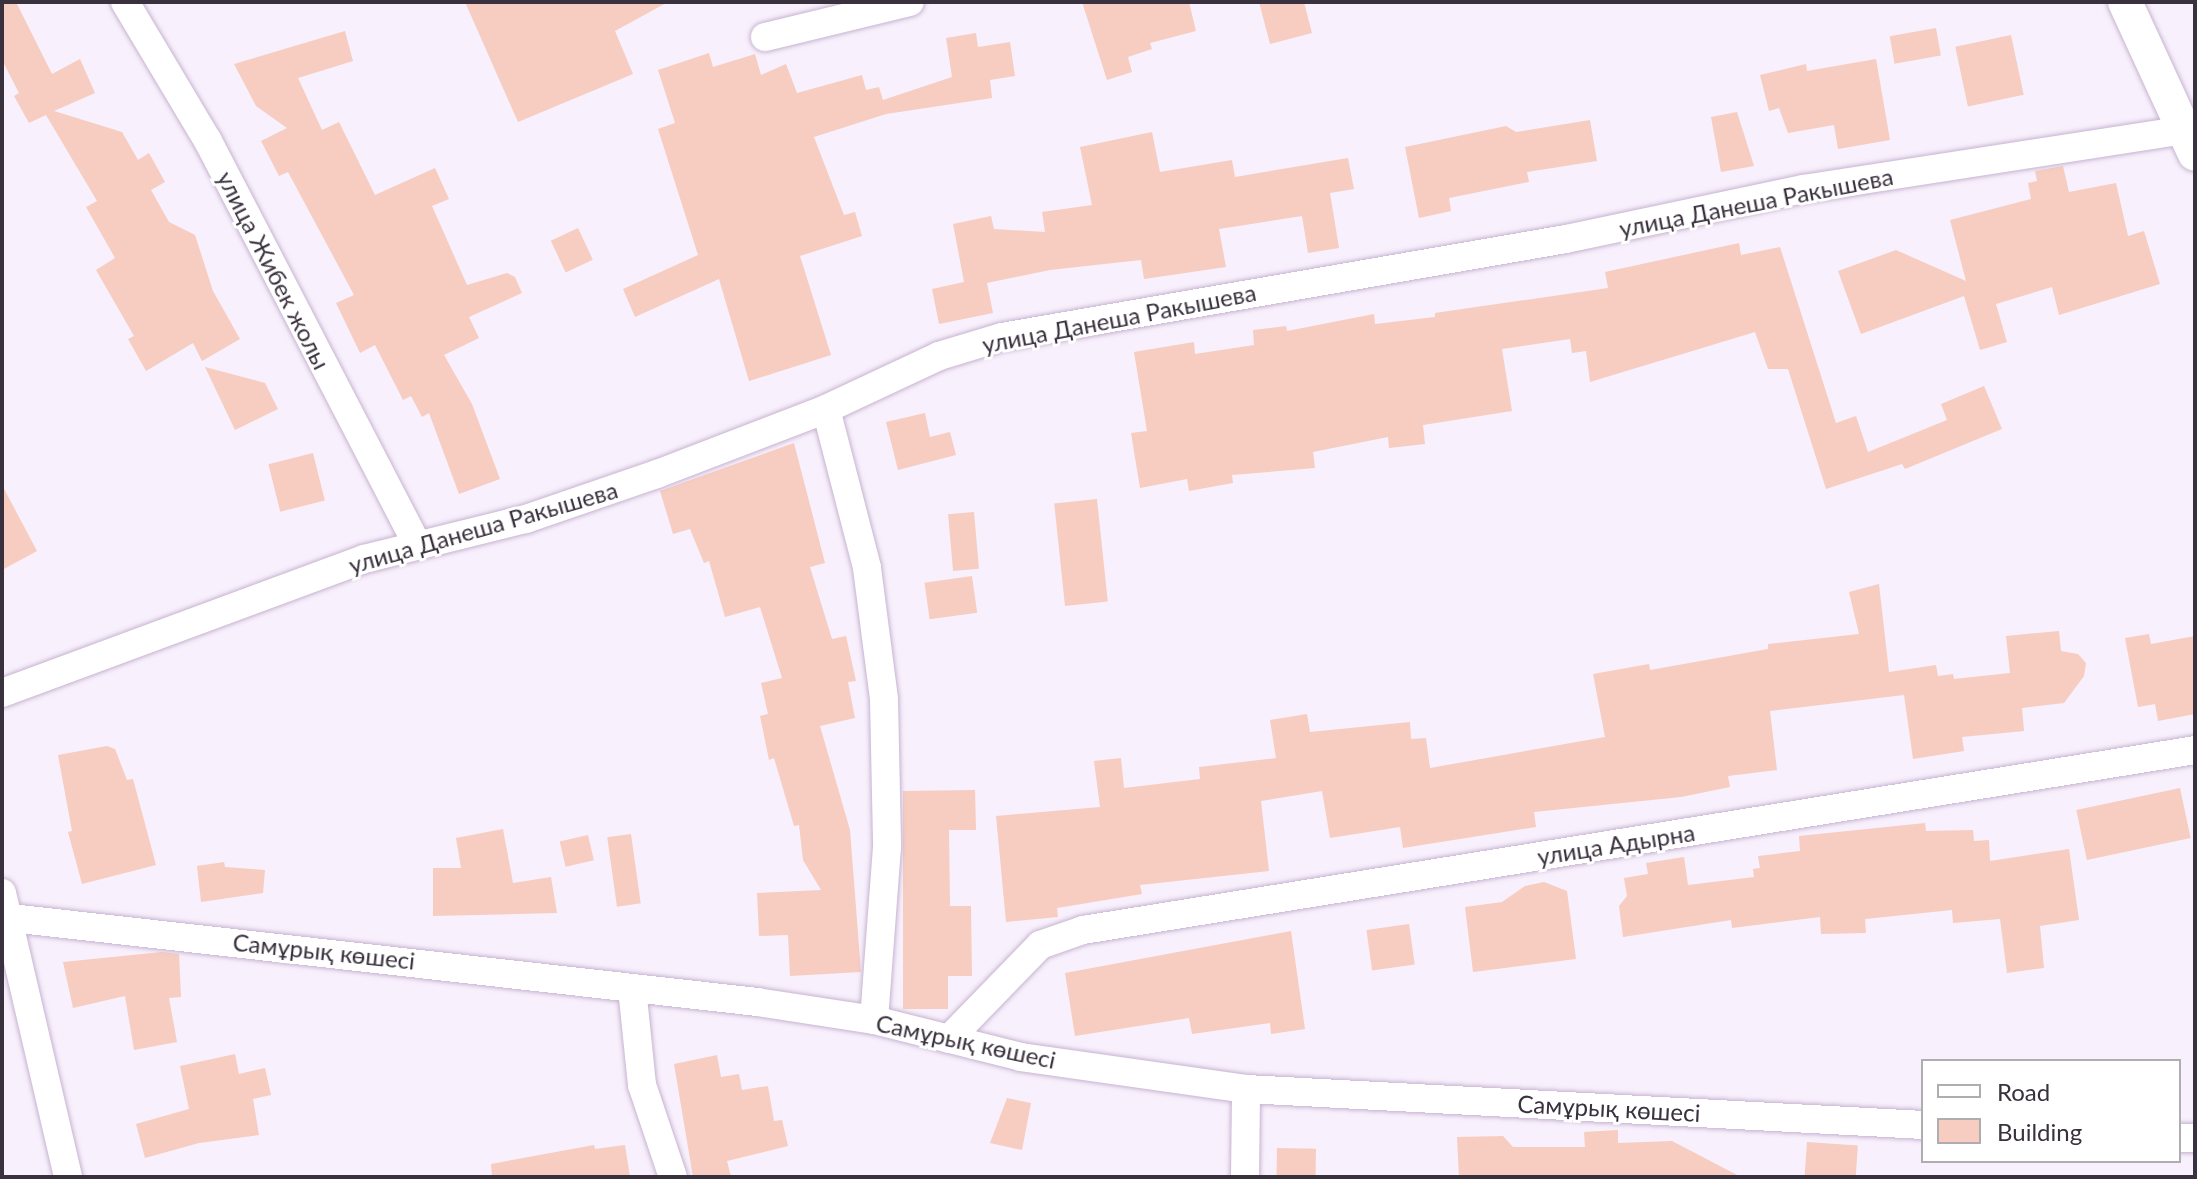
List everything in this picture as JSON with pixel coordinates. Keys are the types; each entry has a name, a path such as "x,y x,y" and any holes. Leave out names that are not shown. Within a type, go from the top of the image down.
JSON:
{"street":[{"name":"улица Жибек жолы","path":"125,2 208,141 416,543"},
{"path":"765,37 910,2"},
{"path":"2125,2 2191,142"},
{"name":"улица Данеша Ракышева","path":"2,693 416,543 526,519 826,409 865,386 1002,337 1566,239 1804,189 2191,142"},
{"path":"826,409 867,568 884,699 887,847 874,1020"},
{"name":"улица Адырна","path":"949,1039 1040,945 1083,930 2195,750"},
{"path":"7,905 68,1177"},
{"name":"Самұрық көшесі","path":"7,905 874,1020 1021,1057 1246,1089 1921,1125"},
{"path":"632,988 642,1085 673,1177"},
{"path":"1245,1177 1246,1089"}],"building":[{"path":"2,2 16,2 52,74 80,59 95,93 54,111 122,132 138,160 149,153 165,182 151,190 169,222 195,235 213,291 240,339 202,361 193,343 146,371 128,339 134,336 96,270 115,258 86,207 97,201 46,115 29,123 14,96 19,93 2,60"},
{"path":"465,2 668,2 615,31 633,74 518,122"},
{"path":"1082,2 1189,2 1196,31 1150,43 1152,49 1128,57 1132,72 1107,80"},
{"path":"1259,2 1304,2 1312,33 1270,44"},
{"path":"1936,28 1941,56 1895,64 1890,36"},
{"path":"345,31 353,61 298,78 322,130 339,122 375,195 435,168 449,199 432,206 467,285 507,273 515,277 522,293 469,317 479,338 444,355 472,404 500,479 459,494 429,413 422,417 411,396 403,400 375,345 360,353 336,303 354,295 288,172 279,176 261,141 287,128 256,106 234,64"},
{"path":"976,33 978,47 1010,42 1015,76 990,80 992,98 886,114 814,137 844,215 855,212 862,236 800,256 831,355 749,381 719,279 635,317 623,289 698,255 658,129 675,123 658,70 709,53 713,67 755,54 761,75 786,64 797,93 862,75 866,90 879,87 883,100 952,77 946,38"},
{"path":"2011,35 2024,95 1968,107 1955,47"},
{"path":"1876,59 1890,140 1838,149 1834,125 1788,133 1779,108 1769,111 1760,75 1806,64 1807,71"},
{"path":"1737,112 1754,166 1721,172 1711,117"},
{"path":"1590,120 1597,161 1527,172 1529,182 1449,198 1451,211 1419,218 1405,147 1506,126 1516,132"},
{"path":"1152,132 1160,172 1232,160 1235,177 1348,158 1354,189 1330,193 1339,248 1308,253 1302,216 1219,229 1226,267 1144,279 1141,260 1050,270 987,283 993,313 939,324 932,289 964,282 953,224 991,216 994,229 1045,232 1042,212 1092,205 1080,147"},
{"path":"2063,166 2069,192 2116,183 2128,236 2144,231 2160,284 2059,315 2052,287 1996,304 2007,342 1980,350 1964,296 1861,334 1838,271 1896,250 1966,281 1950,220 2031,199 2028,183 2037,181 2035,171"},
{"path":"578,228 593,260 566,272 551,241"},
{"path":"1739,243 1741,255 1780,247 1836,423 1856,416 1868,452 1947,420 1941,404 1984,386 2002,429 1905,469 1902,464 1826,489 1788,369 1768,369 1755,332 1590,382 1586,351 1572,353 1570,339 1502,349 1512,411 1423,425 1425,444 1389,448 1388,437 1313,452 1315,468 1232,475 1233,483 1189,491 1187,479 1140,488 1131,433 1147,431 1134,352 1194,342 1195,354 1254,345 1253,330 1286,326 1287,331 1374,314 1375,324 1435,317 1435,313 1608,288 1605,272"},
{"path":"205,367 265,383 278,409 235,430"},
{"path":"925,413 930,437 950,432 956,455 898,470 886,422"},
{"path":"794,443 825,563 810,567 832,639 846,636 856,681 848,682 855,718 820,726 850,830 861,972 790,976 788,935 759,936 757,893 821,890 803,860 799,825 794,826 774,758 769,760 760,716 768,714 761,683 782,678 760,607 725,617 709,561 704,563 690,529 673,534 660,491"},
{"path":"313,453 325,501 280,512 268,464"},
{"path":"2,485 37,551 2,570"},
{"path":"1097,499 1108,601 1065,606 1054,503"},
{"path":"974,512 979,569 953,571 948,514"},
{"path":"972,576 977,613 930,619 924,583"},
{"path":"1879,584 1889,672 1936,665 1938,676 1953,674 1954,679 2010,673 2006,636 2059,631 2061,651 2078,654 2086,663 2084,676 2064,703 2022,708 2024,731 1962,737 1964,751 1913,759 1904,695 1770,711 1777,770 1728,776 1730,787 1681,797 1534,812 1536,827 1403,848 1400,827 1330,838 1322,791 1261,801 1269,871 1140,885 1142,894 1057,908 1058,917 1006,922 996,816 1100,807 1094,761 1121,758 1124,788 1200,779 1199,767 1276,758 1270,720 1307,714 1310,732 1410,722 1411,739 1426,738 1430,768 1605,737 1593,674 1649,664 1650,670 1768,649 1768,644 1859,634 1849,592"},
{"path":"2149,634 2151,644 2195,636 2195,714 2158,721 2155,704 2138,707 2125,638"},
{"path":"107,746 115,749 127,780 133,779 156,865 82,884 68,832 72,831 58,755"},
{"path":"2180,788 2191,838 2087,860 2076,810"},
{"path":"975,790 976,830 949,830 950,906 971,906 972,976 948,976 948,1009 903,1009 903,791"},
{"path":"1925,823 1926,831 1973,830 1974,841 1989,840 1990,861 2069,849 2079,920 2040,926 2044,968 2007,973 2000,919 1953,923 1952,910 1865,919 1866,933 1821,934 1820,917 1732,928 1731,920 1623,937 1619,906 1627,896 1624,878 1648,874 1646,863 1684,857 1688,885 1754,877 1753,869 1760,868 1758,856 1800,851 1799,836"},
{"path":"503,829 513,883 551,877 557,913 433,916 433,868 461,868 456,838"},
{"path":"631,834 641,903 617,907 607,837"},
{"path":"588,835 594,860 566,867 560,842"},
{"path":"224,862 225,867 265,870 263,893 201,902 197,866"},
{"path":"1544,882 1567,891 1576,959 1473,972 1465,907 1502,902 1525,886"},
{"path":"1409,924 1415,965 1372,971 1366,930"},
{"path":"1291,931 1305,1029 1271,1034 1270,1023 1192,1034 1189,1018 1075,1036 1065,973"},
{"path":"162,952 179,954 181,997 169,998 177,1042 134,1050 125,996 73,1008 63,962"},
{"path":"235,1054 239,1074 265,1068 271,1095 253,1099 259,1135 199,1143 145,1158 136,1124 189,1109 180,1066"},
{"path":"717,1055 721,1077 739,1074 742,1090 768,1086 774,1121 782,1120 788,1146 727,1161 731,1177 693,1177 674,1064"},
{"path":"1007,1098 1031,1103 1022,1150 990,1143"},
{"path":"1618,1130 1618,1143 1672,1141 1741,1177 1459,1177 1457,1137 1503,1136 1513,1147 1585,1147 1584,1132"},
{"path":"1807,1142 1858,1146 1856,1177 1805,1177"},
{"path":"594,1145 595,1149 625,1145 630,1177 492,1177 491,1164"},
{"path":"1277,1148 1316,1149 1315,1177 1276,1177"}]}
